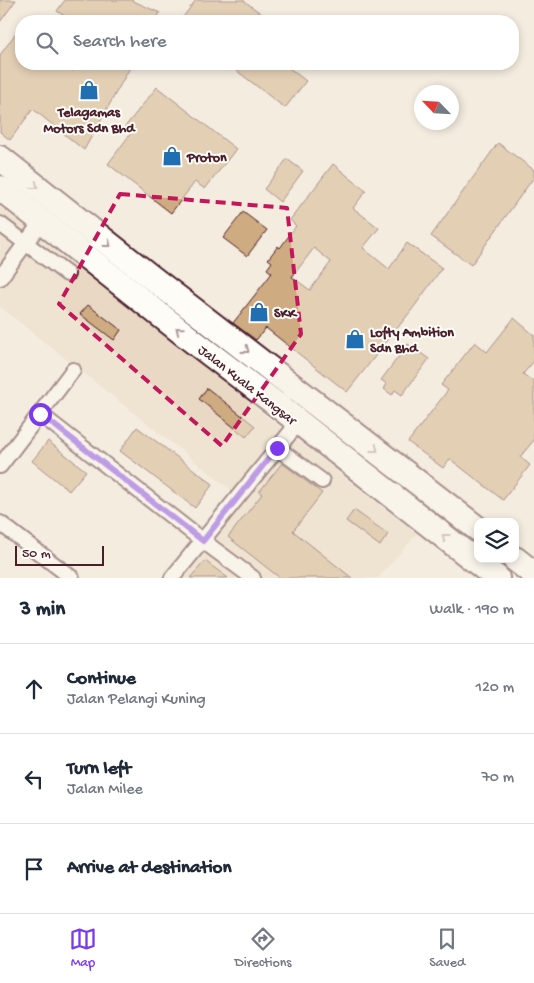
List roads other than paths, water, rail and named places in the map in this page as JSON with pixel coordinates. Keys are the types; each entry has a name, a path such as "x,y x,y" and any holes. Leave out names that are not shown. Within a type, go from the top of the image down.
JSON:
{"highway":[{"name":"Jalan Kuala Kangsar","path":"0,158 474,527"},
{"name":"Jalan Kuala Kangsar","path":"0,188 193,342 497,578"},
{"path":"519,562 534,574"}],"street":[{"path":"0,278 42,221"},
{"path":"0,224 67,274"},
{"path":"0,466 73,370"},
{"path":"40,414 253,578"},
{"path":"172,578 298,422"},
{"path":"277,448 322,481"},
{"path":"0,523 72,578"}],"place":[{"name":"Telagamas Motors Sdn Bhd","path":"89,90"},
{"name":"Proton","path":"172,156"},
{"name":"SKK","path":"259,312"},
{"name":"Lofty Ambition Sdn Bhd","path":"355,339"}]}
